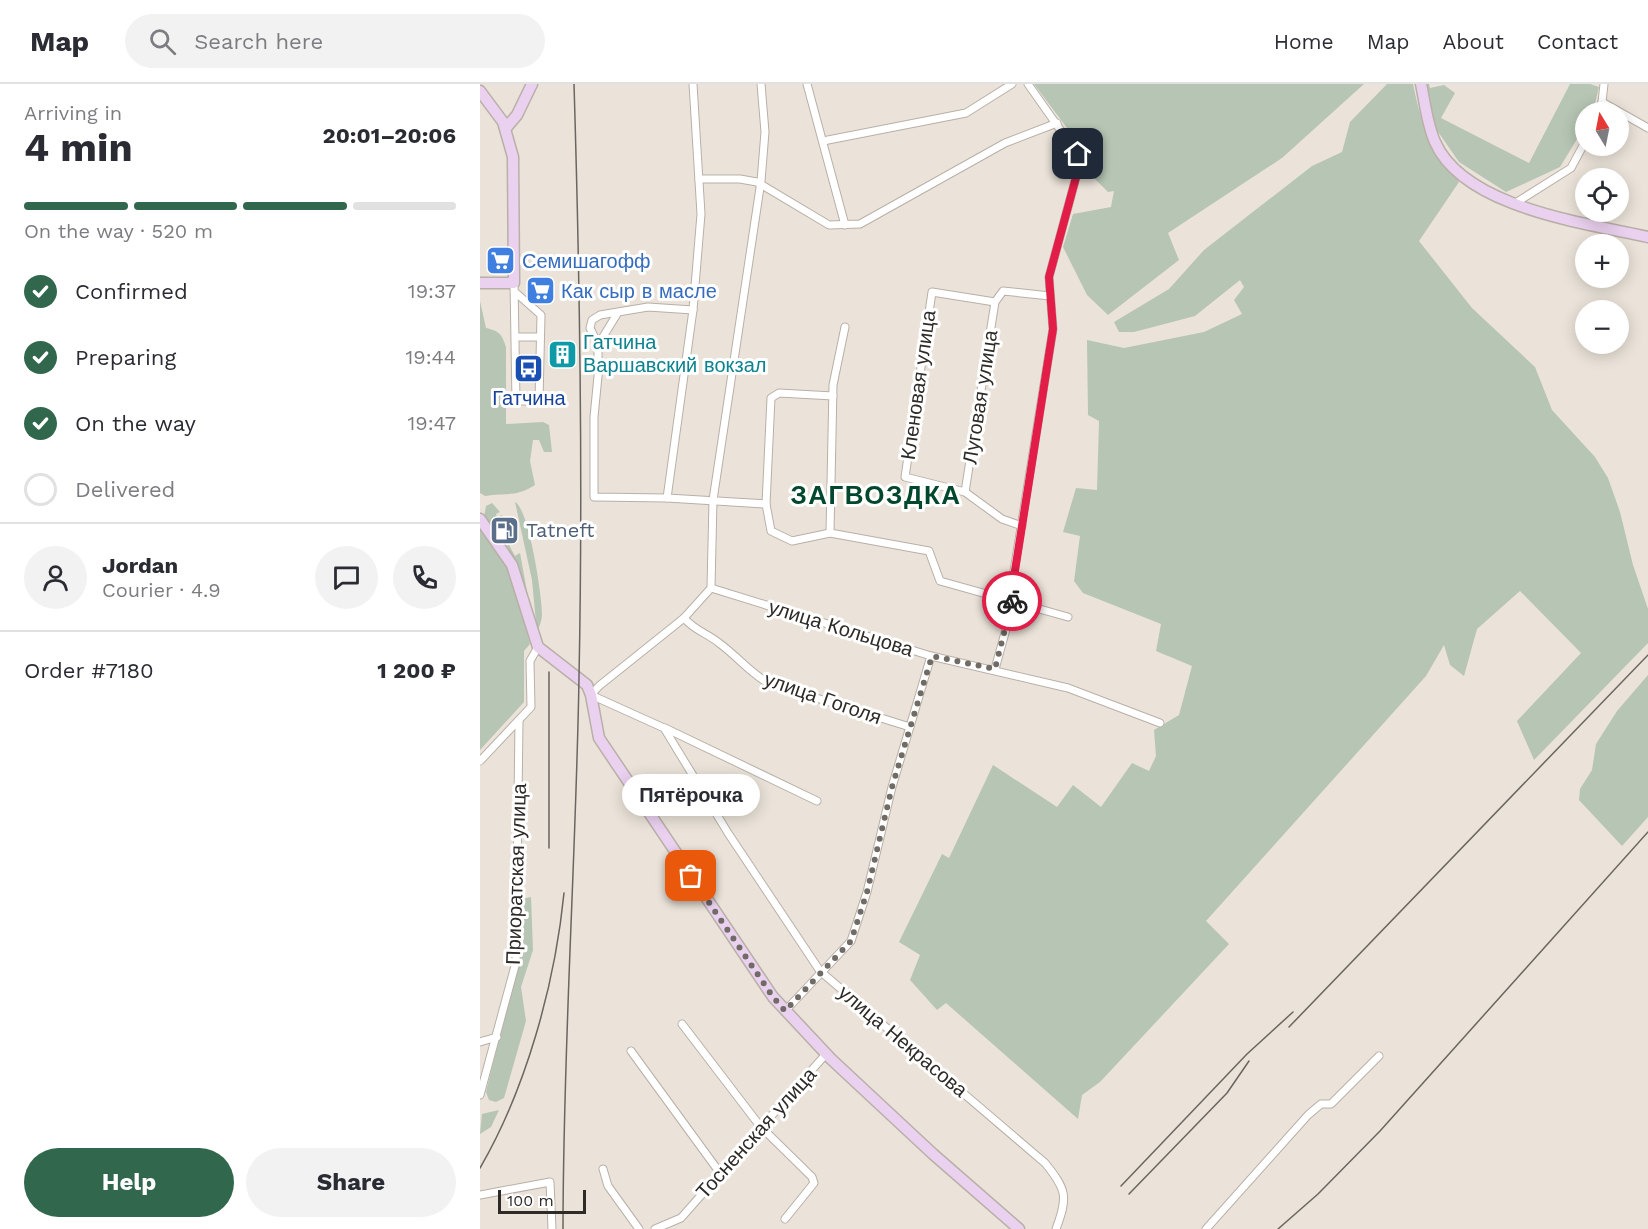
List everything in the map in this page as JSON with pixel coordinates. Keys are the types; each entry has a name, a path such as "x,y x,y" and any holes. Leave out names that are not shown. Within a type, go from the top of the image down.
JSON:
{"main road":[{"path":"506,128 521,109 532,84"},
{"path":"1421,84 1436,144 1446,159 1477,186 1513,205 1648,237"},
{"path":"480,91 506,128 515,174 514,287 480,283"},
{"path":"480,519 512,565 537,647 587,685 599,738 773,997 826,1054 933,1154 1019,1229"}],"street":[{"path":"667,498 693,310 701,214 693,84"},
{"path":"761,84 765,132 761,184 713,500 711,588 684,618 599,686 591,695 817,801"},
{"path":"807,84 845,225"},
{"path":"823,141 966,113 1012,84"},
{"path":"995,669 1013,604 1011,596 1053,329 1049,277 1078,170 1078,154 1028,84"},
{"path":"1602,102 1604,84"},
{"path":"1629,117 1648,128"},
{"path":"699,179 740,179 761,184 829,225 860,224 1005,143 1056,123"},
{"path":"1513,205 1571,168 1577,156"},
{"path":"514,287 541,315 539,401 516,401 514,287"},
{"path":"995,302 1003,291 1050,296"},
{"name":"Кленовая улица","path":"965,492 905,477 932,292 995,302"},
{"name":"Луговая улица","path":"965,492 995,302"},
{"path":"598,345 592,336 590,324 596,317 648,307 693,310"},
{"path":"616,314 598,345 594,497 667,498 766,504"},
{"path":"606,315 612,322"},
{"path":"830,533 833,396 845,327"},
{"path":"516,337 540,337"},
{"path":"833,396 779,393 771,398 766,504 771,531 792,541 830,533 929,551 940,581 1013,604 1068,617"},
{"path":"965,492 1002,519 1022,526"},
{"name":"улица Кольцова","path":"711,588 932,656 1068,688 1160,723"},
{"name":"улица Гоголя","path":"684,618 693,629 718,642 753,674 768,683 910,727"},
{"path":"480,761 531,707 530,661 537,647"},
{"path":"785,1011 820,971 851,941 867,892 910,727 932,656"},
{"name":"Приоратская улица","path":"480,1095 516,962 519,721"},
{"name":"улица Некрасова","path":"664,728 728,833 820,971 1045,1163 1060,1182 1065,1196 1065,1207 1056,1229"},
{"path":"682,1024 760,1126 814,1183 785,1219"},
{"path":"480,1042 497,1037"},
{"path":"631,1051 720,1173"},
{"name":"Тосненская улица","path":"655,1229 681,1218 826,1054"},
{"path":"1206,1229 1267,1157 1308,1115 1321,1104 1331,1104 1379,1056"},
{"path":"603,1169 608,1186 639,1229"},
{"path":"480,1195 550,1182 552,1229"}],"green space":[{"path":"1034,84 1364,84 1282,158 1168,233 1179,260 1108,315 1087,295 1063,247 1073,214 1111,207 1114,191 1108,192 1086,170 1082,148"},
{"path":"1387,84 1413,84 1428,136 1459,182 1419,241 1472,308 1535,367 1552,410 1595,457 1608,478 1648,609 1648,643 1534,760 1517,721 1581,653 1520,591 1477,629 1464,676 1450,665 1444,645 1426,676 1206,921 1229,944 1100,1082 1082,1095 1078,1119 946,1003 937,1010 910,980 920,955 899,942 942,854 949,858 993,765 1057,807 1073,785 1101,807 1132,763 1149,771 1156,756 1154,730 1179,715 1192,666 1156,651 1161,624 1083,593 1074,581 1080,536 1063,532 1076,488 1097,490 1099,421 1088,415 1087,340 1124,348 1204,332 1242,314 1234,300 1244,287 1240,280 1195,316 1134,332 1119,332 1114,322 1169,289 1204,250 1312,166 1342,152 1350,122"},
{"path":"1425,84 1429,84 1430,88 1444,85 1455,93 1441,118 1529,163 1570,84 1590,84 1599,87 1595,102 1575,102 1575,142 1560,167 1506,192 1459,162 1434,126"},
{"path":"480,301 486,328 499,334 506,347 506,424 543,422 549,425 552,452 544,452 539,440 533,440 530,461 535,485 516,493 485,496 480,493"},
{"path":"515,502 525,520 537,572 542,614 537,633 532,580"},
{"path":"492,503 500,512 496,514 497,517 502,515 503,518 496,524 493,523 505,546 509,545 515,556 520,553 528,597 484,517 486,506"},
{"path":"480,523 510,569 530,644 524,651 524,702 480,750"},
{"path":"1648,675 1648,817 1622,846 1579,800 1580,789 1592,770 1596,744 1617,711"},
{"path":"531,897 533,950 521,987 526,1021 504,1098 496,1102 489,1100 486,1092 518,962 522,899"},
{"path":"499,1110 491,1127 480,1134 482,1114"}],"railway":[{"path":"563,1229 581,529 574,84"},
{"path":"1289,1027 1648,655"},
{"path":"549,672 549,848"},
{"path":"1278,1229 1318,1194 1380,1131 1648,832"},
{"path":"480,1168 511,1104 536,1035 554,963 564,893"},
{"path":"1121,1186 1247,1054 1293,1012"},
{"path":"1129,1194 1227,1093 1249,1061"}],"way so far":[{"path":"691,876 773,997 785,1011 820,971 851,941 867,892 892,787 932,656 995,669 1012,601"}],"place":[{"name":"Семишагофф","path":"501,261"},
{"name":"Как сыр в масле","path":"540,291"},
{"name":"Гатчина Варшавский вокзал","path":"562,354"},
{"name":"Гатчина","path":"529,368"},
{"name":"Tatneft","path":"505,530"},
{"name":"Пятёрочка","path":"691,876"}],"district":[{"name":"ЗАГВОЗДКА","path":"876,495"}],"route":[{"path":"1012,601 1053,329 1049,277 1078,170 1078,154"}]}
